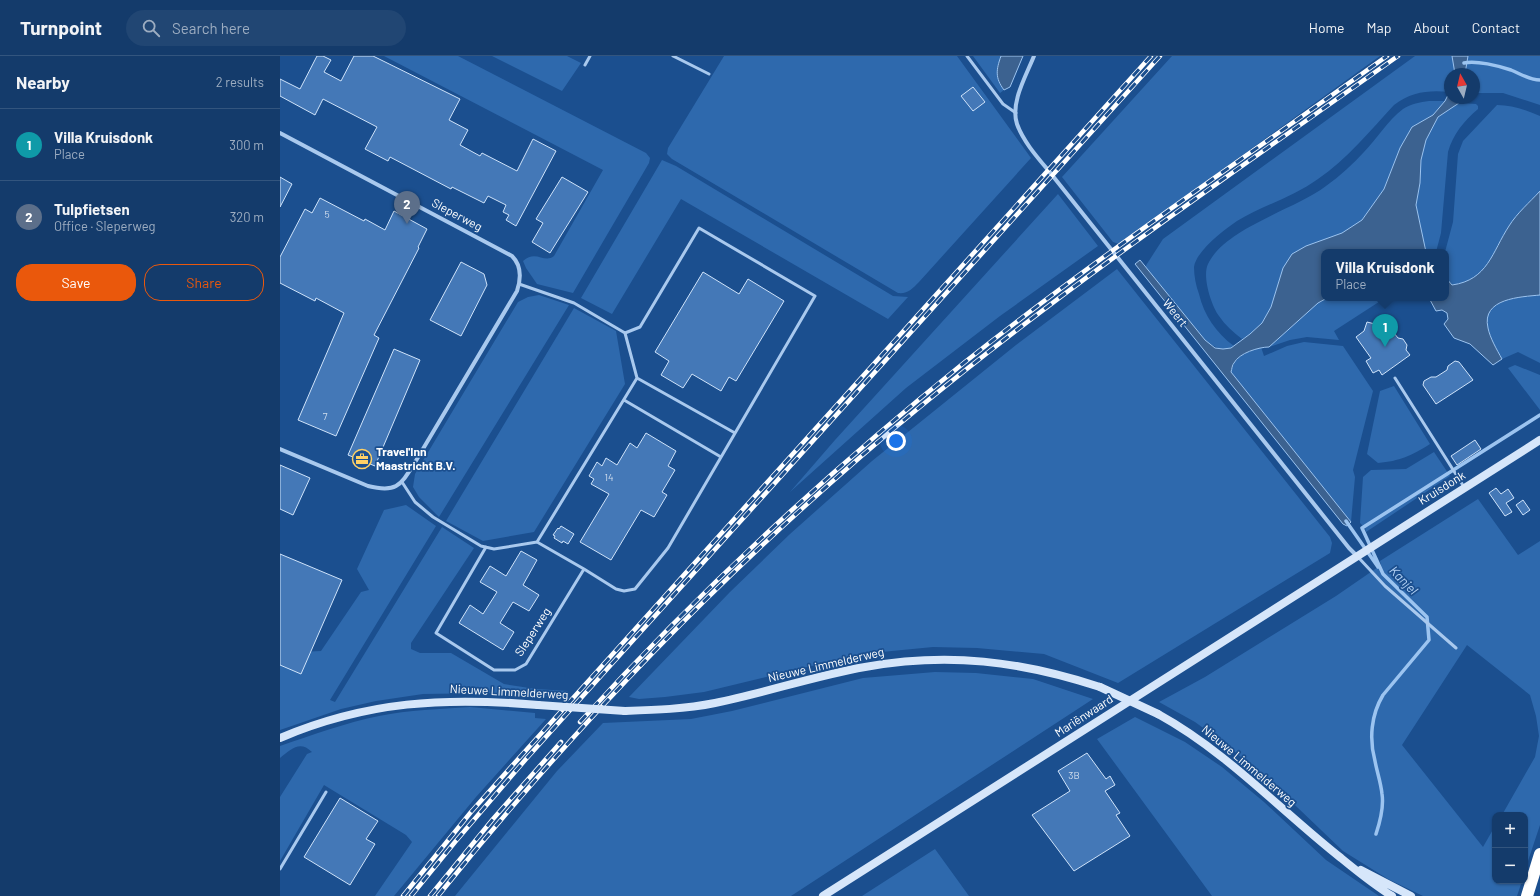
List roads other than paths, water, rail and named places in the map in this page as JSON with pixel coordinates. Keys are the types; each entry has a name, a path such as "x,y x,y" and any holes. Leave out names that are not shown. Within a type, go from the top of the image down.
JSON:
{"highway":[{"path":"1526,896 1540,854"}],"street":[{"name":"Weert","path":"1034,56 1019,94 1016,113 1017,123 1022,134 1037,156 1357,556"},
{"name":"Sleperweg","path":"280,133 517,260 520,276 517,291 402,482"},
{"name":"Kruisdonk","path":"1357,556 1540,440"},
{"path":"280,449 368,486 380,489 391,488 400,485 402,482"},
{"name":"Mariënwaard","path":"824,896 1357,556"},
{"name":"Nieuwe Limmelderweg","path":"280,738 301,729 365,710 405,704 476,701 625,711 673,709 714,703 847,670 896,662 967,660 1006,663 1054,673 1100,687 1158,714 1186,730 1223,756 1325,846 1366,879 1392,896"},
{"name":"Nieuwe Limmelderweg","path":"1348,864 1411,896"}],"lane":[{"path":"585,65 590,56"},
{"path":"673,56 709,74"},
{"path":"967,56 1003,104 1016,113"},
{"path":"402,482 415,502 433,517 481,546 494,548 537,542 616,589 624,591 635,589 668,548 815,296 699,228 640,327 625,333"},
{"path":"519,284 574,303 625,333 637,378 537,542"},
{"path":"637,378 735,433"},
{"path":"1395,378 1465,488"},
{"path":"624,400 721,456"},
{"name":"Sleperweg","path":"486,547 436,633 494,670 515,670 526,664 584,569"},
{"name":"Weert","path":"1357,556 1385,586 1456,648"},
{"path":"280,869 326,792"}],"waterway":[{"path":"1464,63 1475,62 1494,65 1511,70 1529,78 1540,80"},
{"name":"Kanjel","path":"1376,834 1382,804 1381,786 1372,744 1372,727 1376,711 1383,695 1429,640 1427,617 1383,574 1362,528 1540,415"},
{"path":"1346,521 1378,567"}],"railway":[{"path":"403,896 471,812 511,767 1151,56"},
{"path":"411,896 526,759 1160,56"},
{"path":"580,722 671,626 765,534 864,446 914,404 1016,322 1121,244 1387,56"},
{"path":"438,896 549,764 607,701 728,578 855,462 921,406 1096,270 1398,56"},
{"path":"430,896 493,819 561,742"}],"place":[{"name":"Tulpfietsen","path":"407,224"},
{"name":"Villa Kruisdonk","path":"1385,347"},
{"name":"Travel'Inn Maastricht B.V.","path":"362,459"}]}
